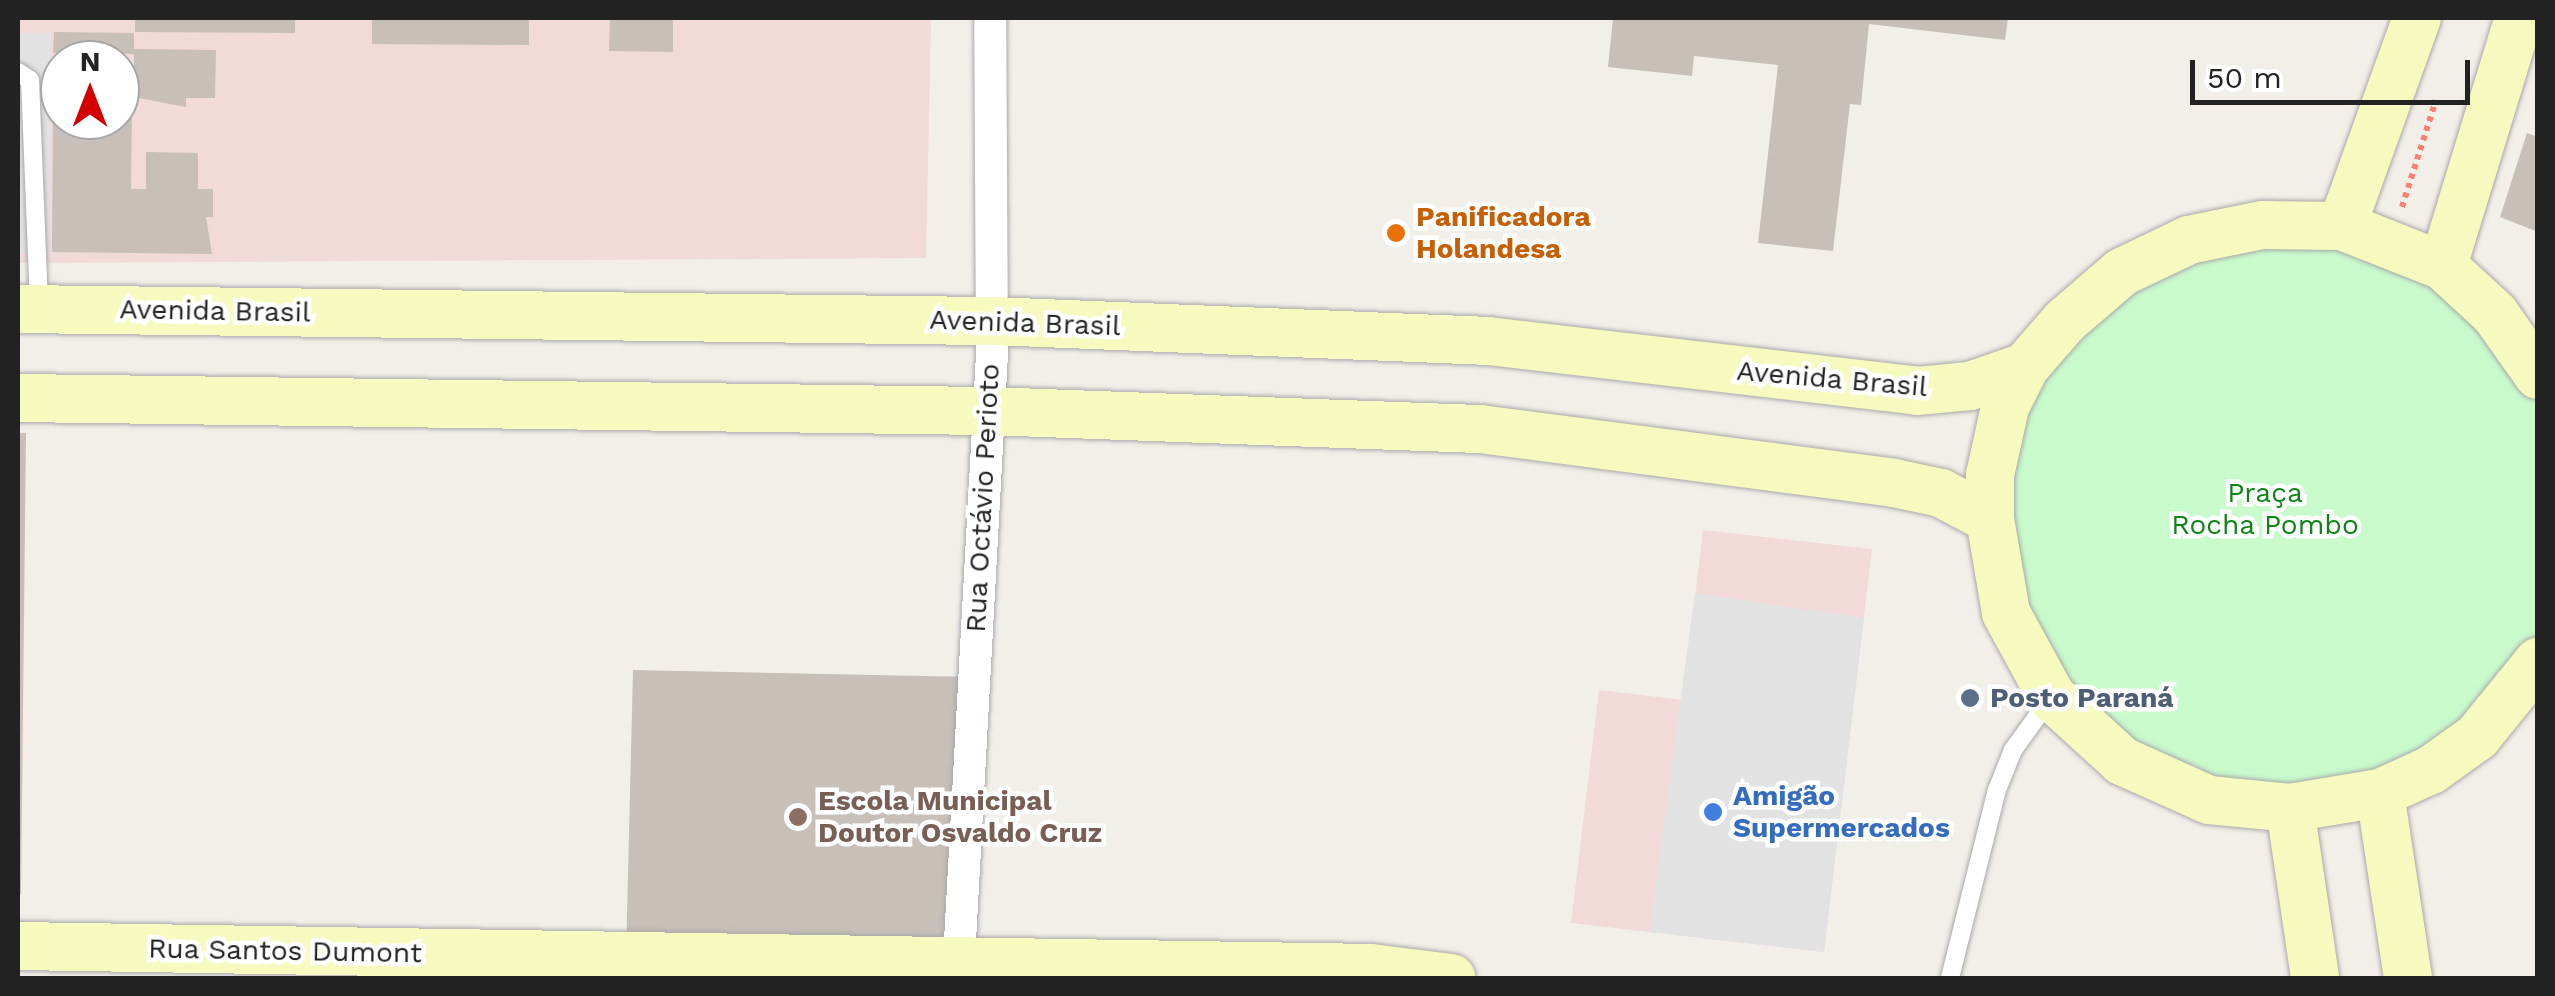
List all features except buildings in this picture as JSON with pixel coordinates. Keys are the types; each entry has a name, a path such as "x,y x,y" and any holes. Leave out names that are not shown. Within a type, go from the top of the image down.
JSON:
{"main road":[{"path":"2342,226 2417,18"},
{"path":"2443,266 2519,18"},
{"path":"2538,375 2495,314 2443,266 2391,242 2342,226 2262,225 2189,240 2122,272 2025,366 1996,438 1990,519 2006,613 2052,697 2122,761 2210,800 2290,808 2380,793 2431,770 2476,737 2538,662"},
{"name":"Avenida Brasil","path":"28,309 992,321 1488,340 1917,391 1970,386 2025,366"},
{"path":"18,398 988,411 1480,428 1894,483 1941,493 1990,519"},
{"path":"2380,793 2408,978"},
{"path":"2290,808 2315,978"},
{"name":"Rua Santos Dumont","path":"18,946 958,971 1372,968 1452,978"}],"street":[{"name":"Rua Octávio Perioto","path":"958,971 992,321 990,18"}],"lane":[{"path":"18,72 30,80 28,309"},
{"path":"1950,978 1997,790 2013,750 2052,697"}],"path":[{"path":"2391,242 2439,92"}],"shaded area":[{"path":"18,18 931,18 926,258 18,263"},
{"path":"18,33 51,33 51,40 40,40 40,140 51,140 50,254 18,254"},
{"name":"Amigão Supermercados","path":"1703,530 1872,549 1824,952 1571,923 1599,690 1683,700"},
{"name":"Amigão Supermercados","path":"1695,593 1864,618 1824,952 1649,932"}],"green space":[{"name":"Praça Rocha Pombo","path":"2189,240 2391,243 2537,375 2537,662 2431,770 2209,800 2052,697 1990,519 2005,407"}],"place":[{"name":"Panificadora Holandesa","path":"1396,233"},
{"name":"Posto Paraná","path":"1970,698"},
{"name":"Amigão Supermercados","path":"1713,812"},
{"name":"Escola Municipal Doutor Osvaldo Cruz","path":"798,817"}]}
